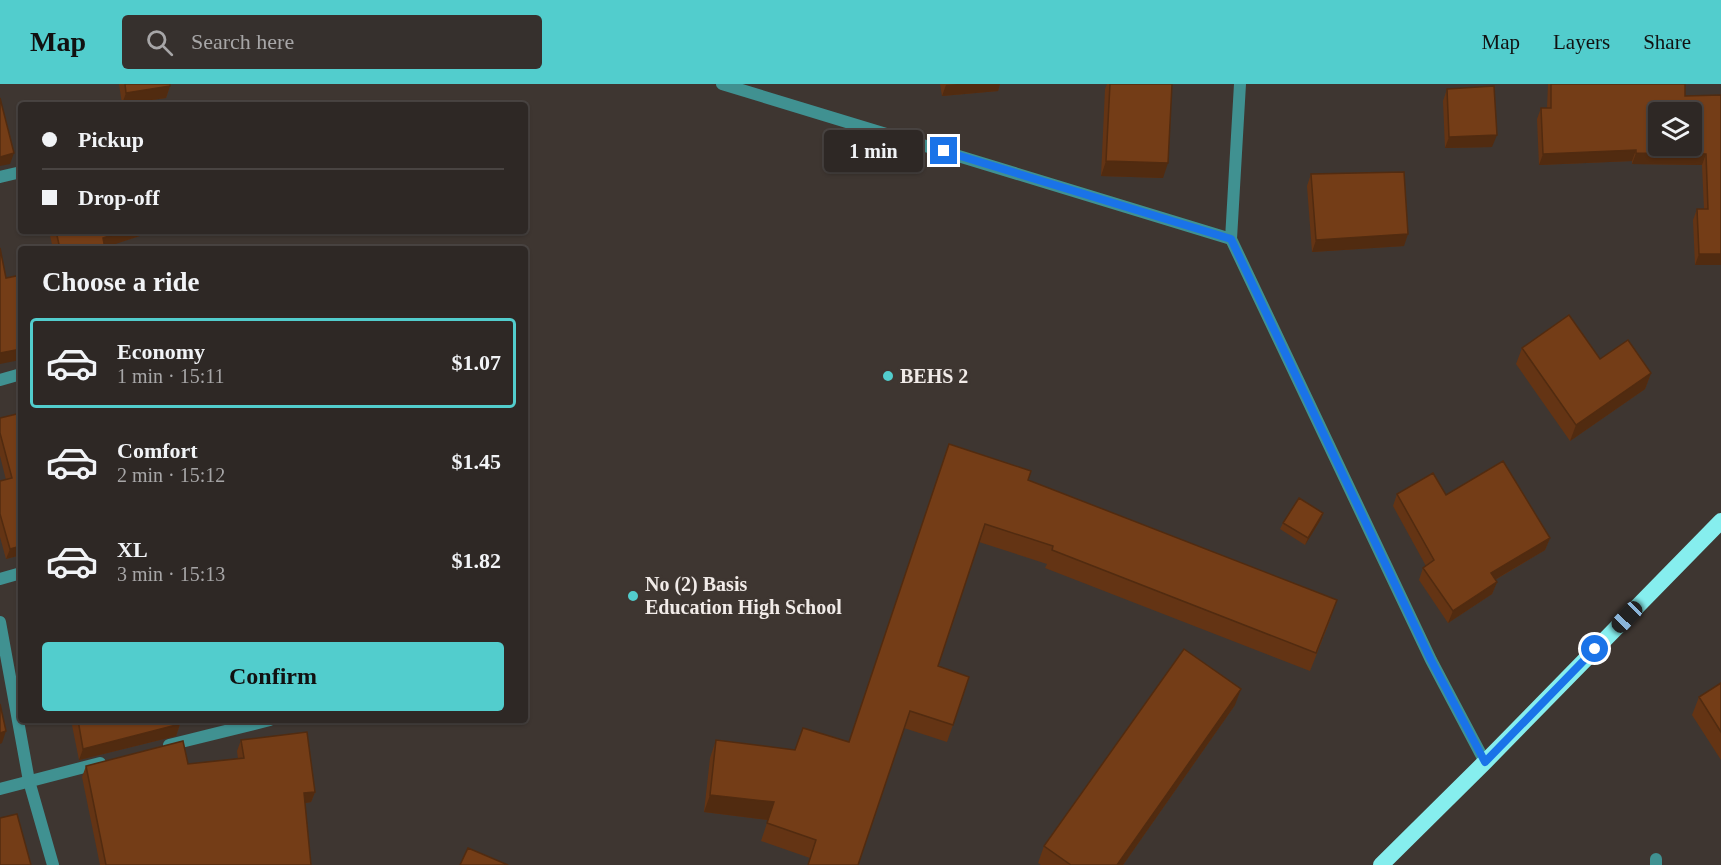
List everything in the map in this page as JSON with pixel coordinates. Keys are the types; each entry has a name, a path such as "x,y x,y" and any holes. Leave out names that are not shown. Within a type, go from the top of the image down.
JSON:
{"highway":[{"path":"1381,865 1721,521"}],"street":[{"path":"722,84 1231,239"},
{"path":"1240,84 1231,239 1431,660 1485,762"},
{"path":"0,177 18,173"},
{"path":"0,380 18,375"},
{"path":"0,579 18,574"},
{"path":"0,622 18,721"},
{"path":"18,723 29,781 53,865"},
{"path":"155,749 258,723"},
{"path":"0,789 109,760"}],"building":[{"path":"125,84 170,84 170,86 126,93"},
{"path":"1110,84 1172,84 1168,163 1106,161"},
{"path":"1551,84 1685,84 1685,96 1721,95 1721,254 1699,254 1697,209 1708,209 1706,154 1702,154 1702,102 1648,102 1648,153 1636,153 1636,150 1543,154 1541,108 1551,108"},
{"path":"1494,86 1497,135 1449,137 1447,89"},
{"path":"0,98 14,153 0,157"},
{"path":"1404,172 1408,234 1316,240 1311,174"},
{"path":"57,234 115,234 103,238 104,246 59,246"},
{"path":"0,248 6,278 18,276 18,350 0,353"},
{"path":"1569,315 1600,359 1628,340 1651,373 1576,425 1522,348"},
{"path":"18,414 18,547 10,549 0,514 0,481 12,478 0,433 0,418"},
{"path":"949,444 1031,471 1028,480 1337,600 1316,653 1052,550 1053,546 985,524 938,666 969,677 953,725 910,711 858,865 808,865 816,840 767,823 774,802 710,795 716,740 795,750 803,728 849,742"},
{"path":"1503,461 1550,538 1491,573 1497,582 1453,611 1423,568 1434,560 1397,494 1433,473 1446,495"},
{"path":"1299,498 1323,513 1308,538 1283,523"},
{"path":"1184,649 1241,689 1117,865 1071,865 1044,846"},
{"path":"1721,683 1721,732 1699,697"},
{"path":"0,704 6,731 0,733"},
{"path":"79,723 180,723 180,724 83,749"},
{"path":"307,732 315,792 304,793 311,865 106,865 86,766 183,741 188,764 244,758 241,740"},
{"path":"17,814 31,865 0,865 0,818"},
{"path":"468,848 508,865 460,865"}],"place":[{"name":"BEHS 2","path":"888,376"},
{"name":"No (2) Basis Education High School","path":"633,596"}],"route":[{"path":"944,151 1231,239 1431,660 1485,762 1595,649"}]}
